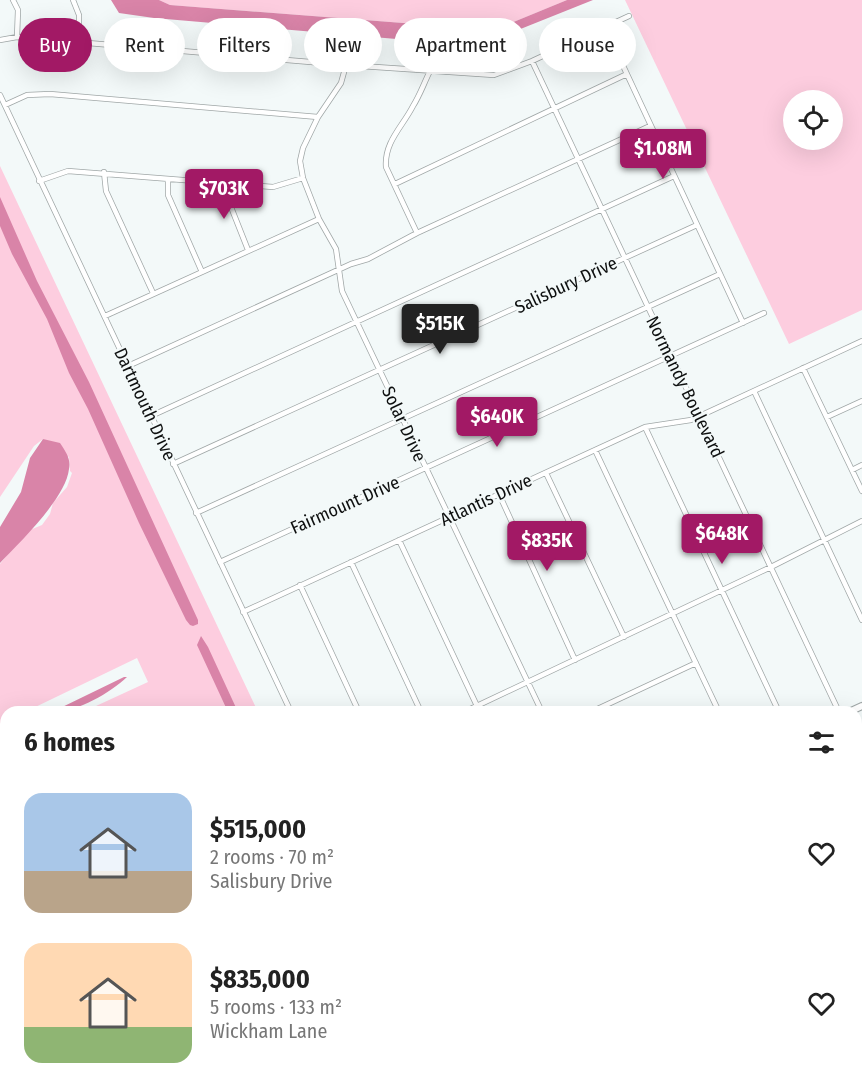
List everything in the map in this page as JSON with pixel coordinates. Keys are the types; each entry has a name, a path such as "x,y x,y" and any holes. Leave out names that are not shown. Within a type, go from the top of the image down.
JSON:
{"street":[{"path":"0,40 17,37 18,10 13,0"},
{"path":"73,0 79,18"},
{"path":"624,18 629,16"},
{"path":"92,44 304,62"},
{"path":"527,63 539,58"},
{"name":"Normandy Boulevard","path":"532,61 836,706"},
{"name":"Solar Drive","path":"344,72 341,83 318,117 303,147 300,161 303,178 320,219 336,249 342,291 539,706"},
{"path":"417,233 386,167 386,159 389,144 413,106 430,72"},
{"path":"446,72 494,75 502,72"},
{"path":"395,184 627,74 743,323"},
{"path":"5,105 27,95 50,94 318,117"},
{"name":"Dartmouth Drive","path":"0,95 288,706"},
{"path":"128,366 338,270 368,259 417,233 650,126"},
{"path":"39,181 68,171 104,172 273,187 303,178"},
{"path":"104,172 106,191 153,293"},
{"path":"151,416 674,176"},
{"path":"168,179 168,195 202,272"},
{"path":"226,183 229,202 248,250"},
{"path":"105,316 320,219"},
{"name":"Salisbury Drive","path":"173,464 697,225"},
{"path":"196,513 720,274"},
{"name":"Fairmount Drive","path":"220,562 764,314"},
{"name":"Atlantis Drive","path":"243,612 645,427 691,420 862,341"},
{"path":"803,369 862,491"},
{"path":"754,391 862,620"},
{"path":"826,417 862,401"},
{"path":"645,427 776,706"},
{"path":"595,450 715,706"},
{"path":"852,470 862,465"},
{"path":"546,472 624,637"},
{"path":"499,494 575,660"},
{"path":"399,540 477,706 771,567 862,521"},
{"path":"351,562 418,706"},
{"path":"300,585 356,706"},
{"path":"604,706 696,663"}],"shaded area":[{"path":"111,0 159,0 170,5 338,18 304,18 304,31 292,30 292,18 197,18 197,22 185,21 185,18 154,18 119,13"},
{"path":"159,0 567,0 523,18 394,18 394,22 382,21 382,18 338,18 170,5"},
{"path":"567,0 593,0 548,18 539,18 539,22 527,26 527,18 523,18"},
{"path":"625,0 862,0 862,310 789,344 636,23 636,18 634,18"},
{"path":"382,21 394,22 394,39 382,38"},
{"path":"0,166 255,706 96,706 148,682 137,658 37,706 0,706 0,564 25,532 42,525 50,514 53,503 67,487 72,473 69,457 43,439 34,446 0,497"},
{"path":"0,197 37,281 89,382 198,624 190,625 186,620 69,373 47,319 12,254 0,226"},
{"path":"43,439 60,443 66,453 69,465 66,481 41,519 0,563 0,527 21,492 30,458"},
{"path":"201,636 235,706 225,706 197,645"},
{"path":"124,677 127,677 82,706 64,706"}]}
